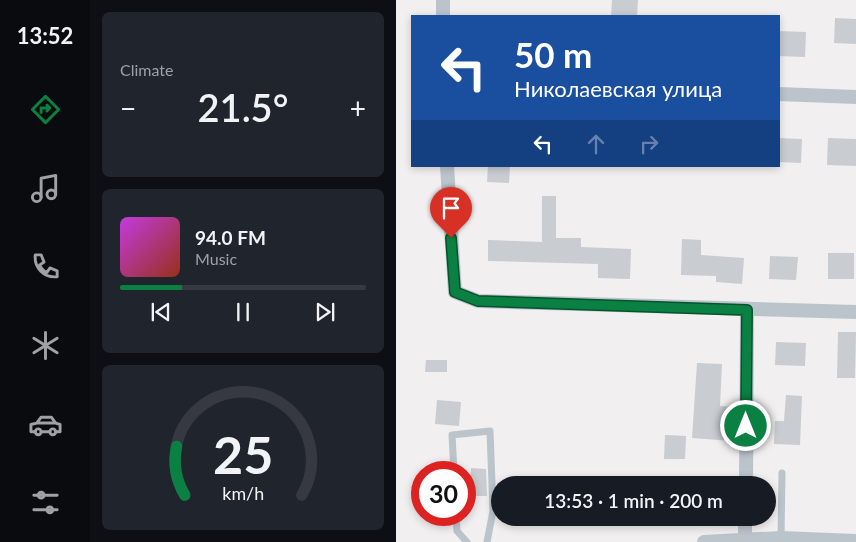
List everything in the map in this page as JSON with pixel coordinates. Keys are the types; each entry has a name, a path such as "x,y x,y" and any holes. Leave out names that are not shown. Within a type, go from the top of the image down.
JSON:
{"street":[{"path":"443,0 443,15"},
{"path":"780,94 856,97"},
{"path":"447,167 455,292 478,301 856,312"},
{"path":"746,476 747,310"},
{"path":"745,540 746,526"},
{"path":"704,542 781,538 856,541"}],"lane":[{"path":"453,461 452,434 490,430 493,511 487,542"},
{"path":"781,538 782,473"},
{"path":"457,526 457,531 467,542"}],"building":[{"path":"612,0 638,0 637,15 611,15"},
{"path":"835,18 856,19 856,44 834,43"},
{"path":"780,31 806,32 805,57 780,56"},
{"path":"780,138 802,139 801,163 780,162"},
{"path":"828,138 856,139 856,166 827,165"},
{"path":"488,167 510,167 509,183 487,182"},
{"path":"542,196 556,196 556,238 581,238 581,247 631,249 630,279 598,278 598,264 488,261 488,240 542,242"},
{"path":"682,239 701,240 701,255 744,258 742,284 716,282 716,276 681,275"},
{"path":"828,253 854,253 854,279 828,279"},
{"path":"770,256 798,257 796,280 769,279"},
{"path":"838,332 856,332 855,378 837,378"},
{"path":"776,342 806,343 805,366 775,365"},
{"path":"426,360 447,360 447,372 425,372"},
{"path":"697,363 722,364 720,406 734,407 732,441 692,438"},
{"path":"786,395 802,396 800,445 774,444 775,421 784,421"},
{"path":"437,400 461,402 459,426 435,424"},
{"path":"665,435 686,436 685,459 664,459"},
{"path":"476,468 486,469 487,496 476,496"}],"route":[{"path":"451,238 455,292 478,301 747,310 746,426"}]}
